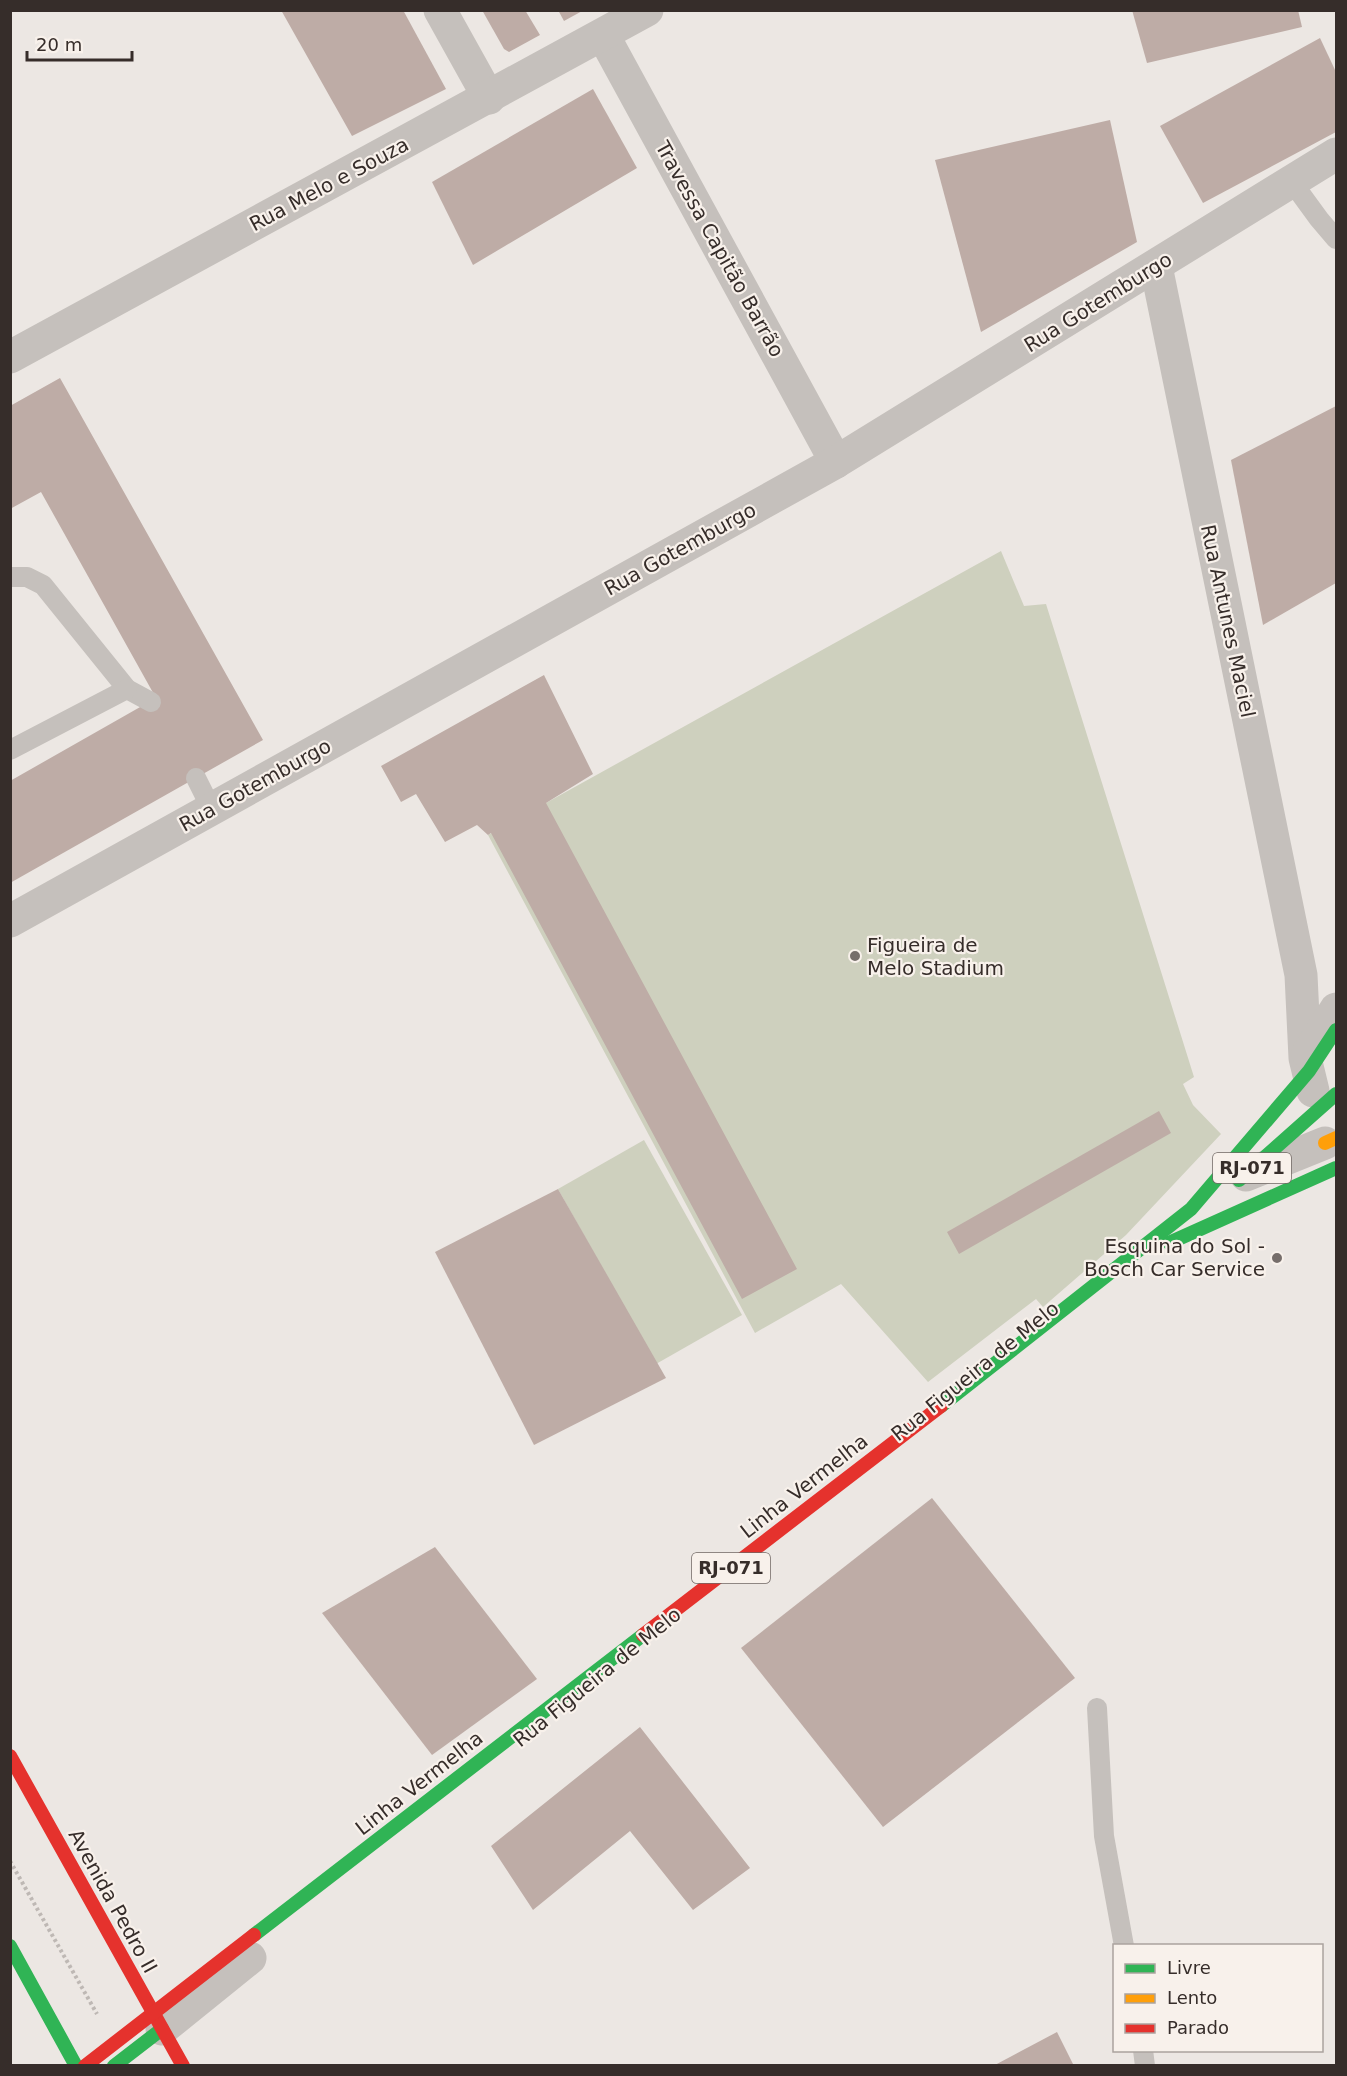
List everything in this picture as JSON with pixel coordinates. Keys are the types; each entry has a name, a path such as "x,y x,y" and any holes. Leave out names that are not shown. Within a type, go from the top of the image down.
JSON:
{"main road":[{"name":"Linha Vermelha","path":"85,2066 995,1364 1191,1209 1309,1071 1336,1029"},
{"name":"RJ-071","path":"1230,1188 1336,1094"},
{"path":"1170,1244 1317,1175 1333,1150"},
{"name":"RJ-071","path":"1170,1244 1199,1202"},
{"name":"Linha Vermelha","path":"99,2066 1170,1244"},
{"name":"Avenida Pedro II","path":"10,1756 183,2066"},
{"path":"10,1946 76,2066"},
{"name":"Rua Figueira de Melo","path":"114,2066 162,2029"}],"street":[{"path":"440,10 489,98"},
{"name":"Rua Melo e Souza","path":"10,357 647,10"},
{"name":"Travessa Capitão Barrão","path":"603,35 836,462"},
{"name":"Rua Gotemburgo","path":"10,921 836,462 1336,154"},
{"name":"Rua Antunes Maciel","path":"1156,266 1301,975 1305,1058 1333,1150 1336,1180"},
{"path":"1301,975 1321,987 1336,987"},
{"path":"1199,1202 1305,1058 1336,1009"},
{"name":"Rua Figueira de Melo","path":"162,2029 1199,1202 1333,1150"}],"lane":[{"path":"1292,182 1336,239"},
{"path":"10,577 27,577 43,585 127,689 151,702"},
{"path":"10,750 127,689"},
{"path":"196,778 212,810"},
{"path":"1097,1708 1104,1836 1124,1944"}],"path":[{"path":"10,1861 101,2021"}],"green space":[{"name":"Figueira de Melo Stadium","path":"1001,551 1024,606 1046,604 1194,1077 1183,1084 1193,1105 1221,1134 1126,1235 1043,1307 1036,1299 928,1382 841,1284 755,1333 488,835"},
{"path":"644,1140 742,1315 656,1364 558,1189"}],"building":[{"path":"281,10 403,10 446,89 352,136"},
{"path":"482,10 525,10 540,35 509,52 504,49"},
{"path":"558,10 584,10 564,21"},
{"path":"1132,10 1298,10 1302,27 1147,63"},
{"path":"1320,38 1336,72 1336,132 1203,203 1160,126"},
{"path":"593,89 637,168 473,265 432,182"},
{"path":"1110,120 1137,242 981,332 935,160"},
{"path":"60,378 263,740 10,883 10,781 156,698 41,492 10,509 10,406"},
{"path":"1336,406 1336,583 1263,625 1231,460"},
{"path":"544,675 593,774 546,803 797,1269 742,1299 491,833 488,835 477,825 445,842 416,794 401,802 381,766"},
{"path":"1159,1111 1171,1133 959,1254 947,1232"},
{"path":"558,1189 666,1378 534,1445 435,1252"},
{"path":"932,1498 1075,1678 883,1827 741,1648"},
{"path":"435,1547 537,1679 432,1755 322,1613"},
{"path":"640,1727 750,1868 693,1910 630,1831 533,1910 491,1846"},
{"path":"1057,2032 1074,2066 993,2066"}],"traffic: fast":[{"path":"941,1406 1191,1209 1309,1071 1336,1030"},
{"path":"1239,1180 1336,1094"},
{"path":"1169,1243 1336,1168"},
{"path":"254,1935 643,1635"},
{"path":"10,1946 76,2066"},
{"path":"114,2066 162,2029"}],"traffic: slow":[{"path":"1325,1143 1336,1138"}],"traffic: jam":[{"path":"643,1635 941,1406"},
{"path":"10,1756 183,2066"},
{"path":"85,2066 254,1935"}],"place":[{"name":"Figueira de Melo Stadium","path":"855,956"},
{"name":"Esquina do Sol - Bosch Car Service","path":"1277,1258"}]}
